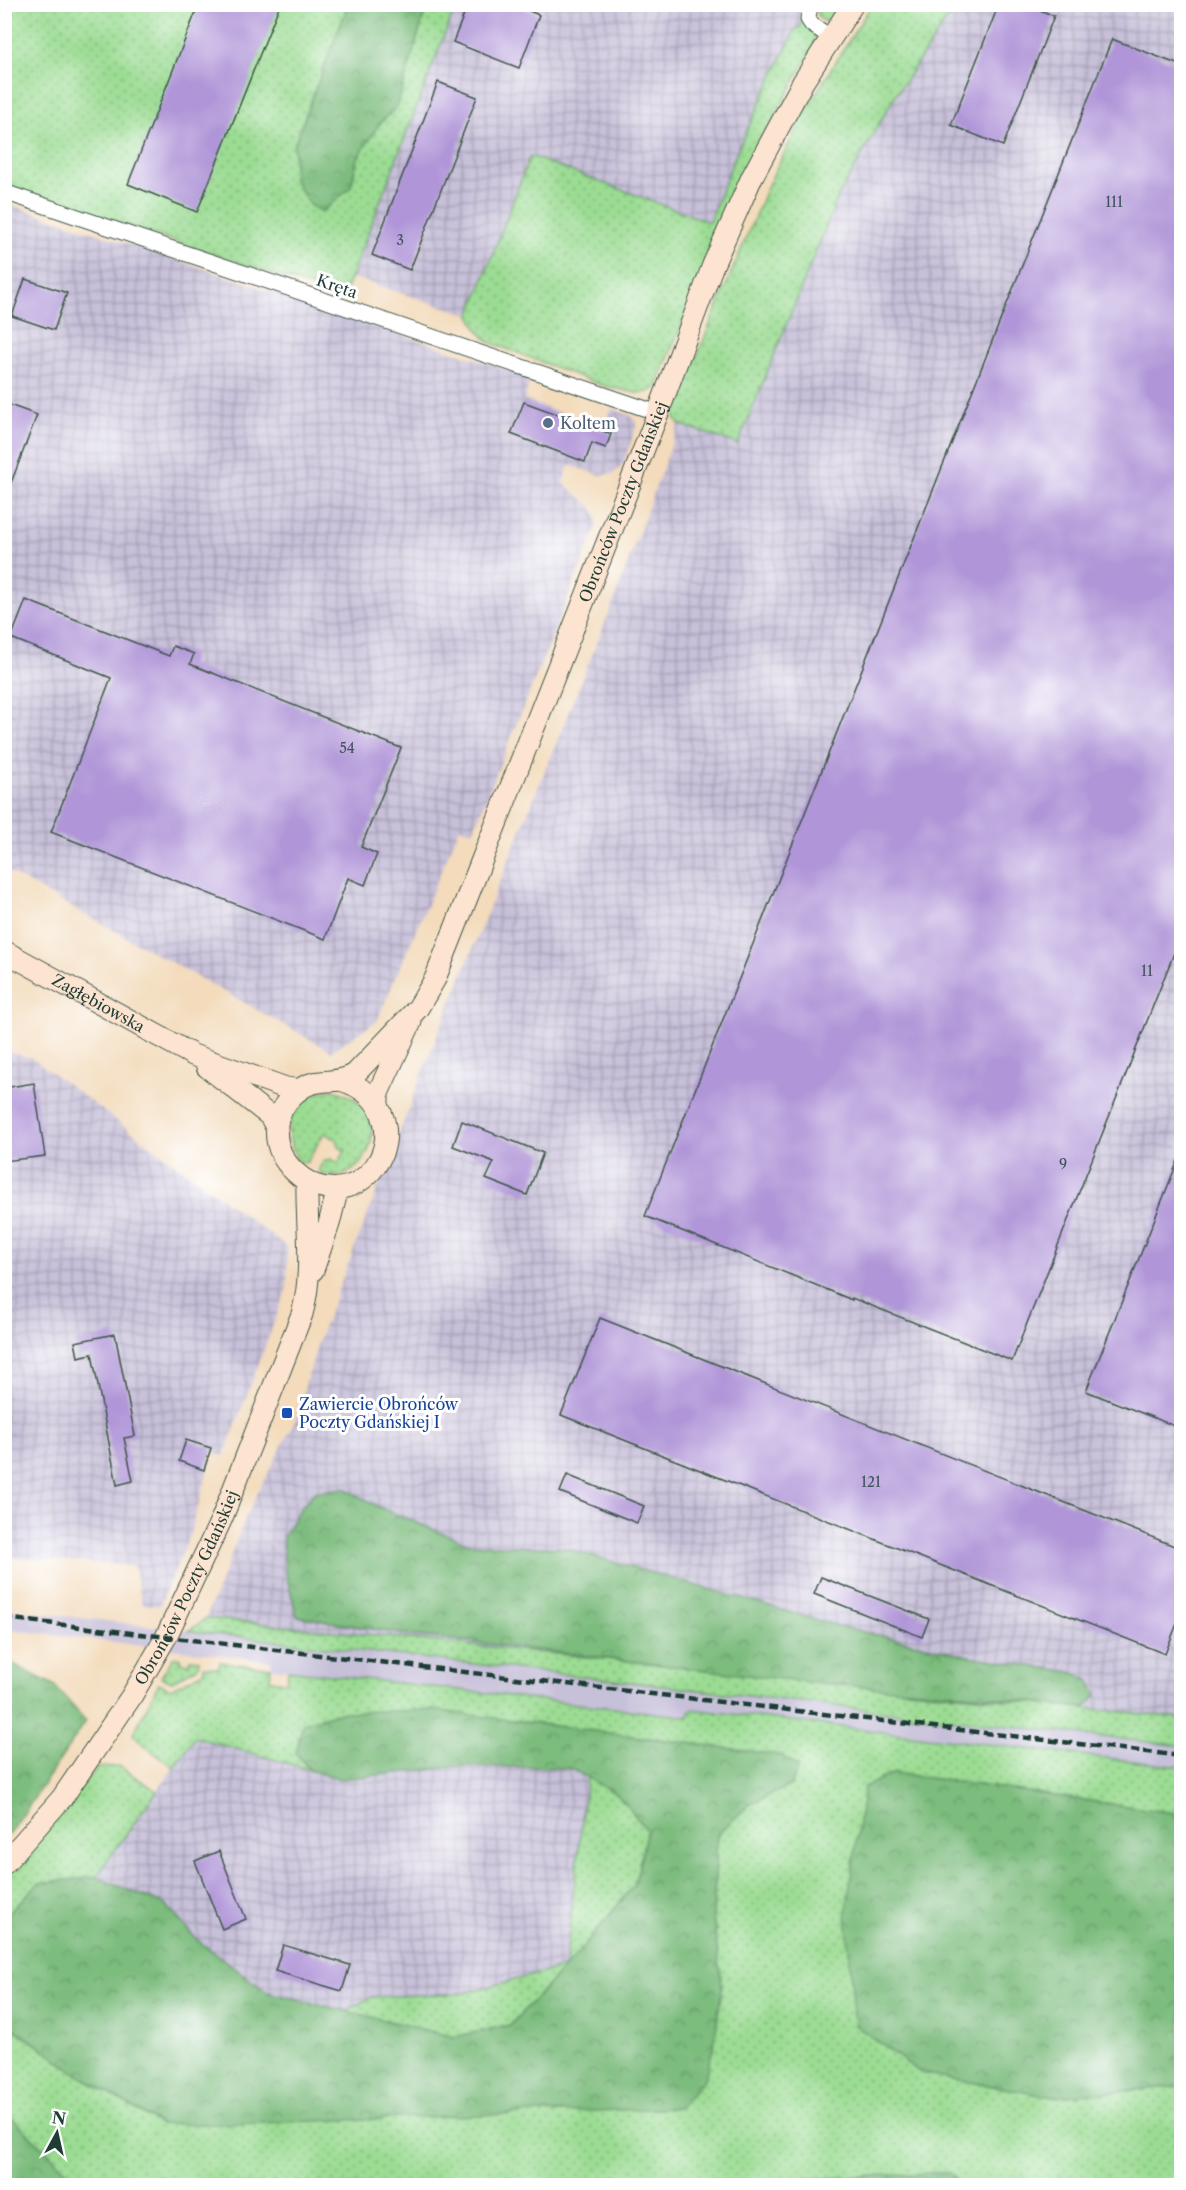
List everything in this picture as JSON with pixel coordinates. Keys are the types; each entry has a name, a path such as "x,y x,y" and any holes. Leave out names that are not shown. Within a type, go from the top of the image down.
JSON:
{"main road":[{"name":"Obrońców Poczty Gdańskiej","path":"378,1105 378,1093 418,1008 435,979 658,413 713,265 752,177 803,82 853,4"},
{"name":"Zagłębiowska","path":"4,951 192,1055 270,1116 277,1129"},
{"name":"Obrońców Poczty Gdańskiej","path":"340,1080 355,1074 418,1008"},
{"name":"Zagłębiowska","path":"192,1055 286,1088 299,1090"},
{"path":"324,1080 340,1080 366,1091 378,1105 386,1131 384,1149 379,1160 364,1177 338,1188 325,1187 308,1182 296,1175 288,1166 277,1142 277,1129 286,1104 299,1090 308,1084 324,1080"},
{"name":"Obrońców Poczty Gdańskiej","path":"308,1182 309,1279"},
{"name":"Obrońców Poczty Gdańskiej","path":"4,1864 62,1798 135,1692 166,1637 222,1518 302,1314 309,1279 329,1224 338,1188"}],"street":[{"path":"810,4 808,19 812,25 831,37"},
{"name":"Kręta","path":"4,192 658,413"}],"shaded area":[{"path":"456,5 805,5 800,27 737,151 709,222 531,156 470,315 351,277"},
{"path":"957,5 1181,5 1181,1718 206,1618 248,1512 295,1421 319,1339 433,1046 613,603 679,424 738,443 838,197 895,96"},
{"path":"5,203 530,377 525,400 604,429 612,408 631,416 636,421 623,464 614,473 600,475 569,465 563,483 592,507 597,517 597,526 473,831 460,827 377,1021 331,1051 5,870"},
{"path":"4,1051 32,1058 287,1247 287,1288 224,1456 213,1452 189,1538 159,1606 142,1604 134,1566 5,1557"},
{"path":"5,1609 1181,1746 1181,1767 691,1709 690,1717 271,1668 271,1661 5,1629"},
{"path":"195,1737 341,1779 461,1766 570,1768 587,1777 565,1967 464,1993 371,1997 346,2011 267,1992 196,1939 166,1905 96,1877"}],"green space":[{"path":"872,4 957,5 895,96 838,197 738,444 679,424 675,415 679,399 768,185 808,106"},
{"path":"5,5 348,5 326,66 351,187 357,159 379,124 397,106 427,5 456,5 344,295 327,292 5,185"},
{"path":"348,5 427,5 397,106 379,124 357,159 351,187 322,212 311,206 294,180 294,145"},
{"path":"816,5 841,5 828,22 818,16"},
{"path":"803,17 815,36 816,42 775,117 722,225 656,388 648,392 636,393 601,385 489,342 478,330 470,315 530,156 709,222 737,151"},
{"path":"333,1090 354,1099 367,1113 372,1128 370,1144 364,1159 352,1170 338,1176 321,1174 319,1169 324,1161 331,1159 338,1163 345,1151 338,1146 336,1139 324,1133 307,1162 300,1163 293,1150 289,1126 292,1115 307,1098"},
{"path":"344,1488 381,1508 469,1544 565,1548 838,1626 974,1657 1071,1672 1089,1680 1097,1696 1084,1708 974,1695 815,1683 395,1633 297,1616 285,1570 283,1536 302,1506 315,1492"},
{"path":"206,1618 1181,1718 1181,1746 189,1631"},
{"path":"173,1658 181,1658 181,1662 189,1663 190,1659 199,1660 198,1667 171,1682 161,1677"},
{"path":"5,1662 54,1685 86,1721 10,1834 5,1836"},
{"path":"220,1662 271,1668 270,1680 287,1682 288,1670 689,1717 691,1709 1181,1767 1181,1814 894,1773 864,1788 855,2025 921,2073 1053,2097 1181,2086 1181,2185 962,2185 949,2173 698,2186 81,2185 5,2111 4,2022 82,2077 160,2124 722,1987 713,1917 717,1835 749,1805 791,1785 672,1741 583,1730 296,1753 310,1770 195,1737 174,1767 151,1751 133,1734 159,1683 170,1689 204,1672 204,1666 219,1668"},
{"path":"432,1710 780,1755 798,1767 791,1785 749,1805 717,1835 713,1917 722,1987 714,2045 704,2080 678,2108 229,2124 160,2124 82,2077 5,2022 5,1917 39,1883 96,1877 166,1905 196,1939 267,1992 454,2037 510,2025 574,1958 635,1884 647,1830 617,1794 570,1768 461,1766 341,1779 310,1770 296,1753 303,1723 341,1712"},
{"path":"119,1766 157,1791 96,1877 39,1883 5,1917 5,1876 97,1768"},
{"path":"894,1773 1181,1814 1181,2086 1053,2097 921,2073 855,2025 846,1913 864,1787"},
{"path":"587,1777 617,1794 647,1830 635,1884 574,1958 510,2025 454,2037 346,2011 371,1997 464,1993 565,1967"},
{"path":"5,2111 81,2185 5,2185"},
{"path":"930,2173 949,2173 962,2185 698,2185"}],"building":[{"path":"199,4 280,4 197,212 128,184"},
{"path":"468,4 512,4 539,15 519,68 453,42"},
{"path":"999,4 1026,4 1054,16 1003,146 951,125"},
{"path":"1112,39 1182,66 1182,933 1012,1361 852,1298 852,1300 645,1216"},
{"path":"438,82 477,97 410,270 372,255"},
{"path":"25,279 67,293 54,330 12,316"},
{"name":"Koltem","path":"524,402 611,434 606,448 592,443 585,462 511,434"},
{"path":"4,403 37,415 6,496 4,495"},
{"path":"26,600 169,656 173,646 194,654 190,664 401,748 361,847 377,854 365,885 348,878 325,939 51,832 111,678 11,638"},
{"path":"34,1083 45,1156 4,1161 4,1088"},
{"path":"462,1121 543,1153 527,1195 486,1179 494,1162 453,1146"},
{"path":"1182,1153 1182,1429 1086,1391"},
{"path":"600,1318 1182,1549 1182,1611 1165,1654 561,1415"},
{"path":"115,1334 135,1436 124,1438 133,1481 117,1485 92,1354 78,1357 75,1342"},
{"path":"186,1440 211,1448 204,1470 179,1461"},
{"path":"567,1475 644,1506 637,1523 560,1492"},
{"path":"821,1577 929,1619 922,1637 814,1594"},
{"path":"219,1851 246,1919 222,1929 195,1861"},
{"path":"283,1945 350,1965 342,1991 275,1971"}],"railway":[{"path":"4,1618 1182,1756"}],"place":[{"name":"Koltem","path":"548,423"},
{"name":"Zawiercie Obrońców Poczty Gdańskiej I","path":"287,1413"}]}
